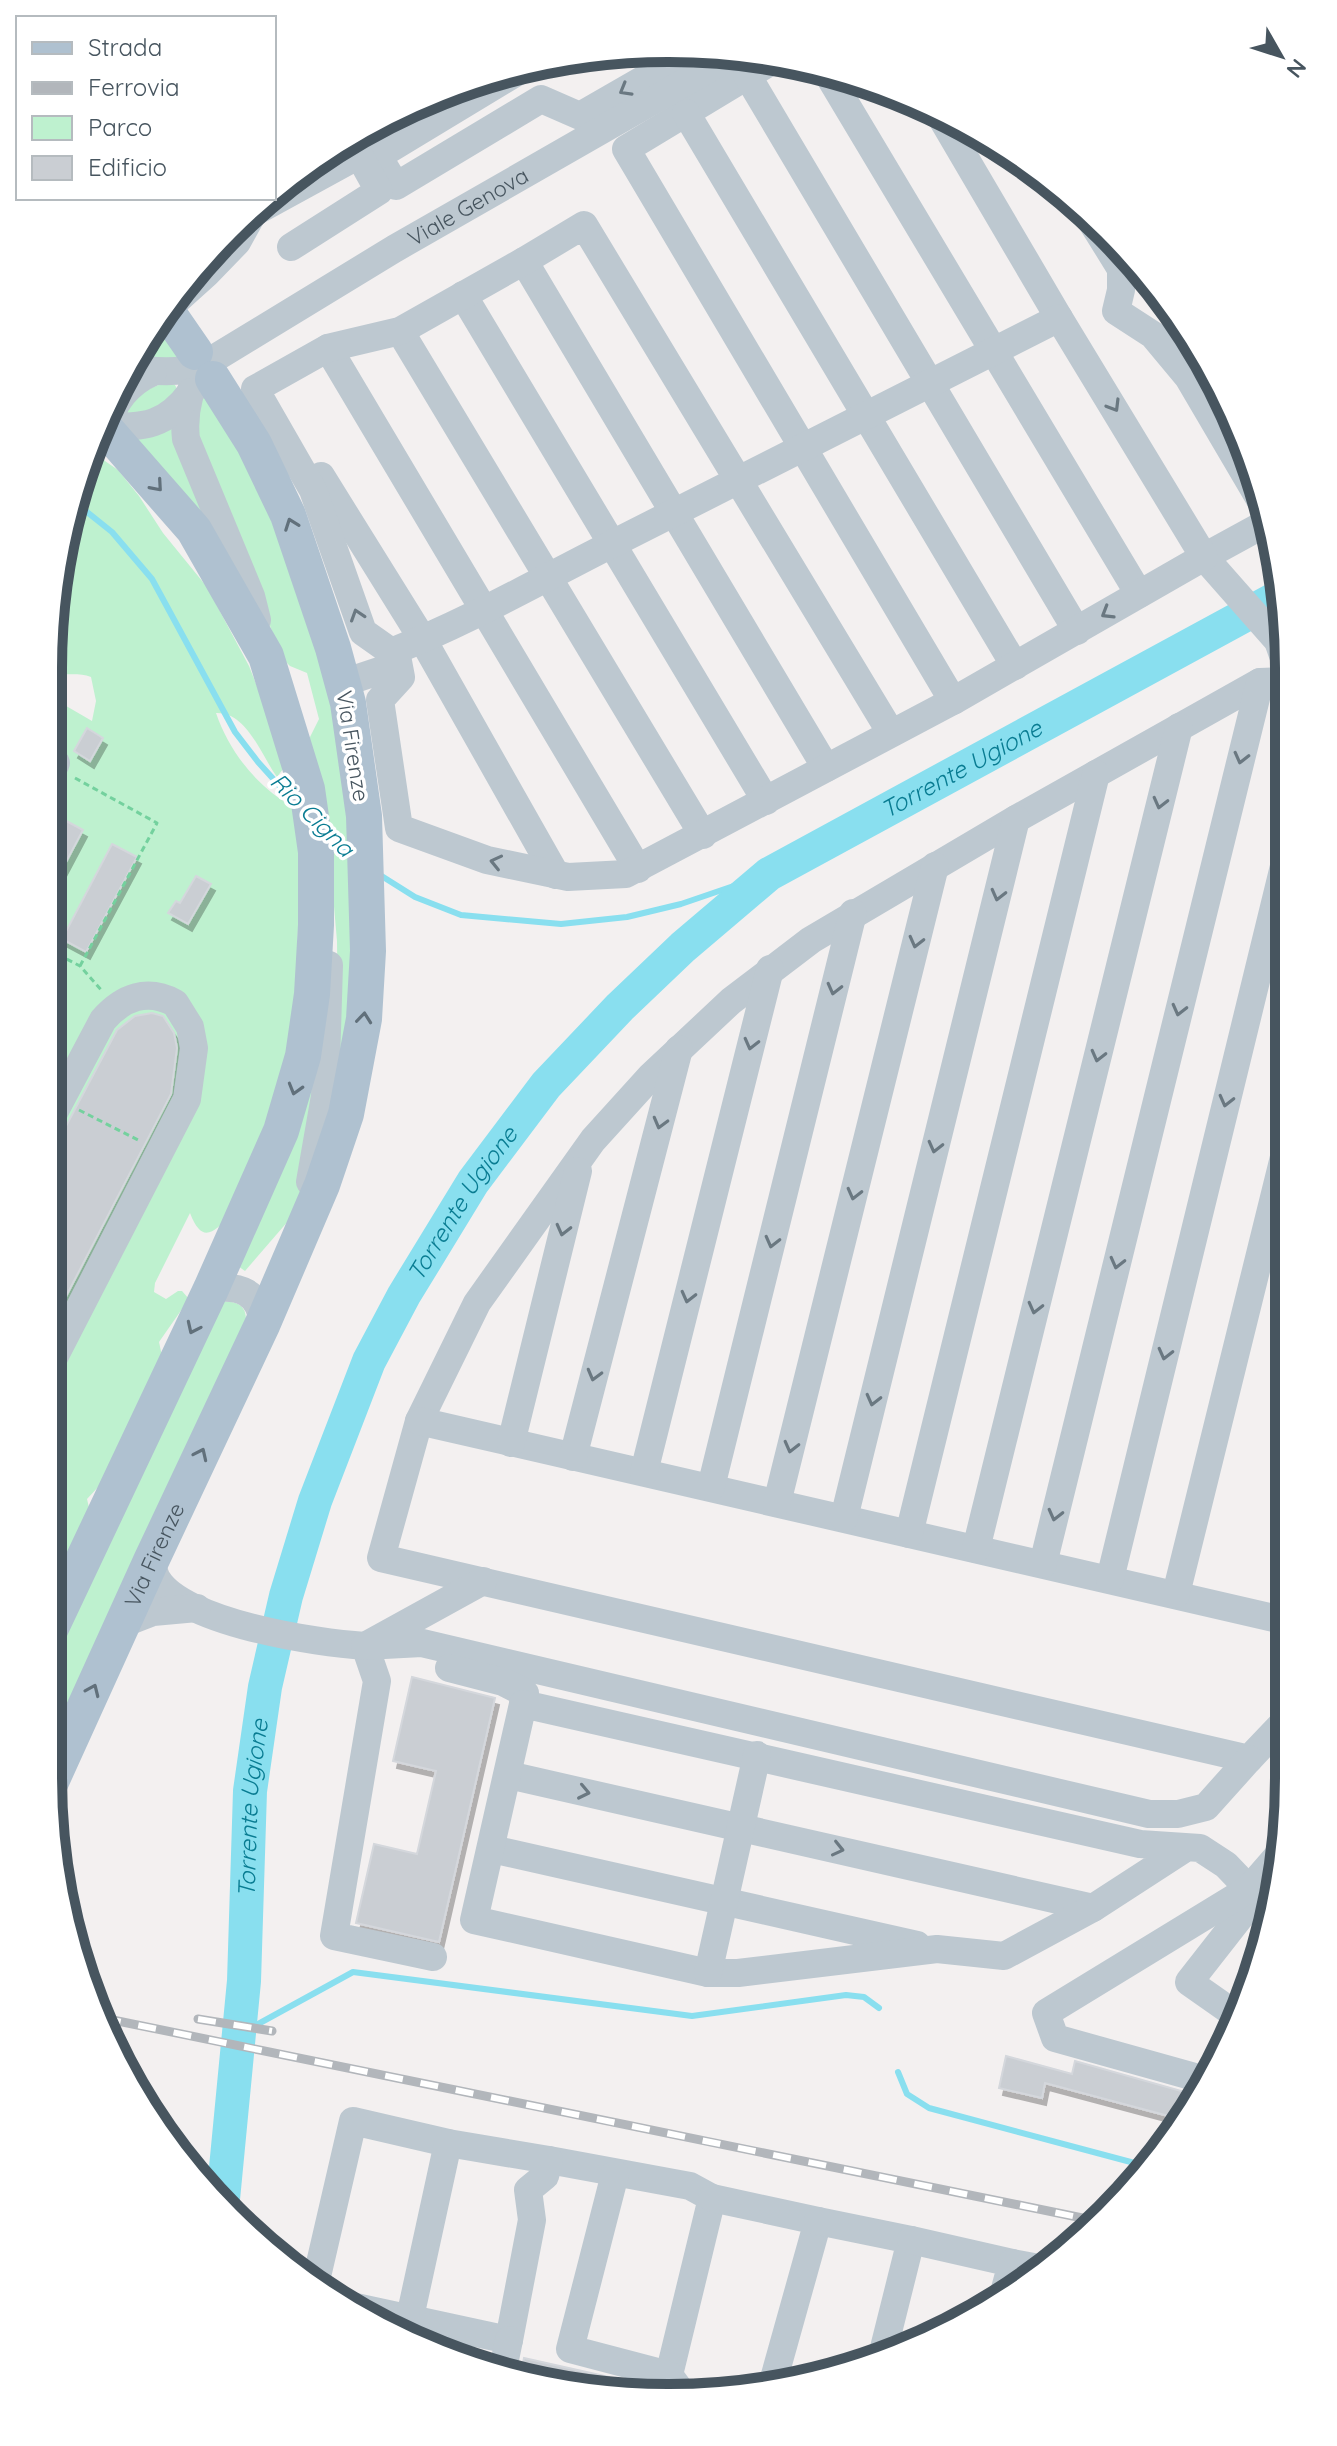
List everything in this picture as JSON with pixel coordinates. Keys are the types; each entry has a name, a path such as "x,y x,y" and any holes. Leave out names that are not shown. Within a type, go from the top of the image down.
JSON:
{"main road":[{"name":"Via Firenze","path":"62,1757 263,1323 332,1159 352,1087 364,1019 368,951 365,844 356,749 343,683 288,515 254,444 200,372 172,321"},
{"name":"Via Firenze","path":"62,1604 273,1152 298,1078 312,994 317,862 310,811 291,734 266,656 194,530 110,433"}],"street":[{"path":"369,141 396,186 541,99 580,116 674,62"},
{"name":"Viale Genova","path":"200,372 394,249 579,143 737,66"},
{"path":"739,66 686,113 626,149 953,701"},
{"path":"742,66 1077,631"},
{"path":"835,86 1139,594"},
{"path":"378,156 487,90"},
{"path":"686,113 1015,666"},
{"path":"949,131 1066,329 1213,567 1274,641"},
{"path":"291,247 379,191 359,155 296,189"},
{"path":"891,733 584,225 400,331 328,348 255,389 313,490 363,632 397,656 401,677 380,700 399,828 487,860 568,877 626,874 638,869 953,701 1139,594 1213,567 1258,530"},
{"path":"1115,259 1121,269 1121,290 1116,311 1153,335 1188,377 1240,465"},
{"path":"524,261 826,768"},
{"path":"463,295 766,801"},
{"path":"391,652 423,640 994,351 1066,329"},
{"path":"400,331 703,835"},
{"path":"328,348 638,869"},
{"path":"113,426 142,426 160,421 176,410 200,372 140,370"},
{"name":"Via Firenze","path":"200,372 184,414 187,445 251,596 266,656"},
{"path":"264,383 423,640 556,875"},
{"path":"343,683 388,668 391,652"},
{"path":"1249,1759 381,1558 419,1421 477,1303 582,1155 615,1115 679,1048 770,969 853,913 1179,727 1272,682"},
{"path":"1043,1564 1272,682"},
{"path":"976,1549 1179,727"},
{"path":"909,1534 1096,774"},
{"path":"844,1518 1016,819"},
{"name":"Via Firenze","path":"304,1227 328,1066 329,933 317,862"},
{"path":"777,1503 935,866"},
{"path":"1110,1579 1275,903"},
{"path":"711,1487 853,913"},
{"path":"644,1472 770,969"},
{"path":"62,1097 103,1020 127,998 151,995 175,1003 190,1027 194,1048 187,1099 62,1342"},
{"path":"573,1457 679,1048"},
{"path":"511,1443 582,1155"},
{"path":"1176,1594 1275,1194"},
{"path":"211,1289 230,1288 251,1295 258,1303 263,1323"},
{"path":"419,1421 1275,1618"},
{"path":"151,1561 157,1580 181,1600 238,1625 325,1644 365,1646 422,1643 1149,1814 1178,1814 1206,1807 1275,1732"},
{"path":"365,1646 483,1581"},
{"path":"122,1624 153,1612 197,1608"},
{"path":"365,1646 503,1682 525,1693 474,1920 708,1973 738,1973 937,1949"},
{"path":"365,1646 377,1681 334,1936 433,1957"},
{"path":"523,1704 1140,1844 1192,1849 1226,1865 1249,1889 1247,1907 1189,1982 1229,2010"},
{"path":"708,1973 757,1755"},
{"path":"508,1775 1093,1908"},
{"path":"492,1849 937,1949 1004,1956 1192,1849 1209,1836 1206,1807"},
{"path":"1197,2075 1055,2038 1046,2013 1249,1889 1268,1867"},
{"path":"318,2272 353,2121 448,2143 690,2186 712,2198 911,2240 1018,2273"},
{"path":"409,2325 448,2143"},
{"path":"505,2361 532,2220 528,2190 545,2176 549,2160"},
{"path":"615,2174 570,2349 673,2384"},
{"path":"676,2384 712,2198"},
{"path":"775,2374 818,2221"},
{"path":"885,2344 911,2240"},
{"path":"411,2326 509,2340"}],"path":[{"path":"62,771 157,823 80,966"},
{"path":"62,957 80,966 104,992 127,998"},
{"path":"91,1116 145,1144"}],"green space":[{"path":"168,326 190,356 168,366 145,362"},
{"path":"161,384 175,385 177,389 164,408 127,416 127,407 139,393"},
{"path":"202,390 243,443 341,711 361,922 339,1104 337,941 333,895 306,745 319,719 307,673 290,666 283,659 193,430"},
{"path":"172,427 207,523 133,439"},
{"path":"101,455 139,496 163,533 207,587 249,666 271,722 283,769 277,777 245,727 236,719 216,713 229,742 246,768 281,800 295,808 301,838 293,1077 232,1213 214,1230 204,1232 194,1223 190,1213 155,1283 154,1292 166,1299 182,1291 189,1299 159,1342 162,1356 101,1484 87,1499 90,1512 62,1566 62,704 92,721 96,701 91,677 62,674 63,629 74,550"},
{"path":"315,1050 307,1158 296,1212 245,1271 235,1264"},
{"path":"223,1302 239,1305 246,1320 62,1734 62,1639"}],"building":[{"path":"87,728 103,738 90,761 74,751"},
{"path":"62,819 83,830 62,870"},
{"path":"112,844 137,857 86,952 62,939"},
{"path":"196,876 211,884 188,924 168,913 176,901 180,903"},
{"path":"152,1013 163,1016 174,1033 177,1048 171,1094 62,1304 62,1132 117,1030 135,1016"},
{"path":"412,1677 495,1698 439,1942 356,1923 374,1844 417,1854 436,1771 393,1761"},
{"path":"1006,2056 1072,2074 1075,2061 1187,2093 1171,2117 1045,2083 1042,2098 999,2088"},
{"path":"524,2358 609,2377 608,2381 589,2379 523,2365"}],"waterway":[{"name":"Rio Cigna","path":"84,509 112,532 152,579 235,732 295,803"},
{"name":"Torrente Ugione","path":"224,2189 244,1981 250,1791 265,1687 286,1596 315,1501 369,1361 404,1295 473,1182 546,1085 620,1007 683,947 769,874 1271,601"},
{"name":"Rio Cigna","path":"326,833 354,858"},
{"name":"Rio Cigna","path":"380,875 415,897 461,915 561,924 627,917 681,904 769,874"},
{"path":"238,2035 353,1972 692,2016 846,1995 864,1997 879,2008"},
{"path":"898,2072 907,2094 929,2108 1136,2163"}],"railway":[{"path":"198,2019 272,2031"},
{"path":"113,2020 1084,2218"}]}
